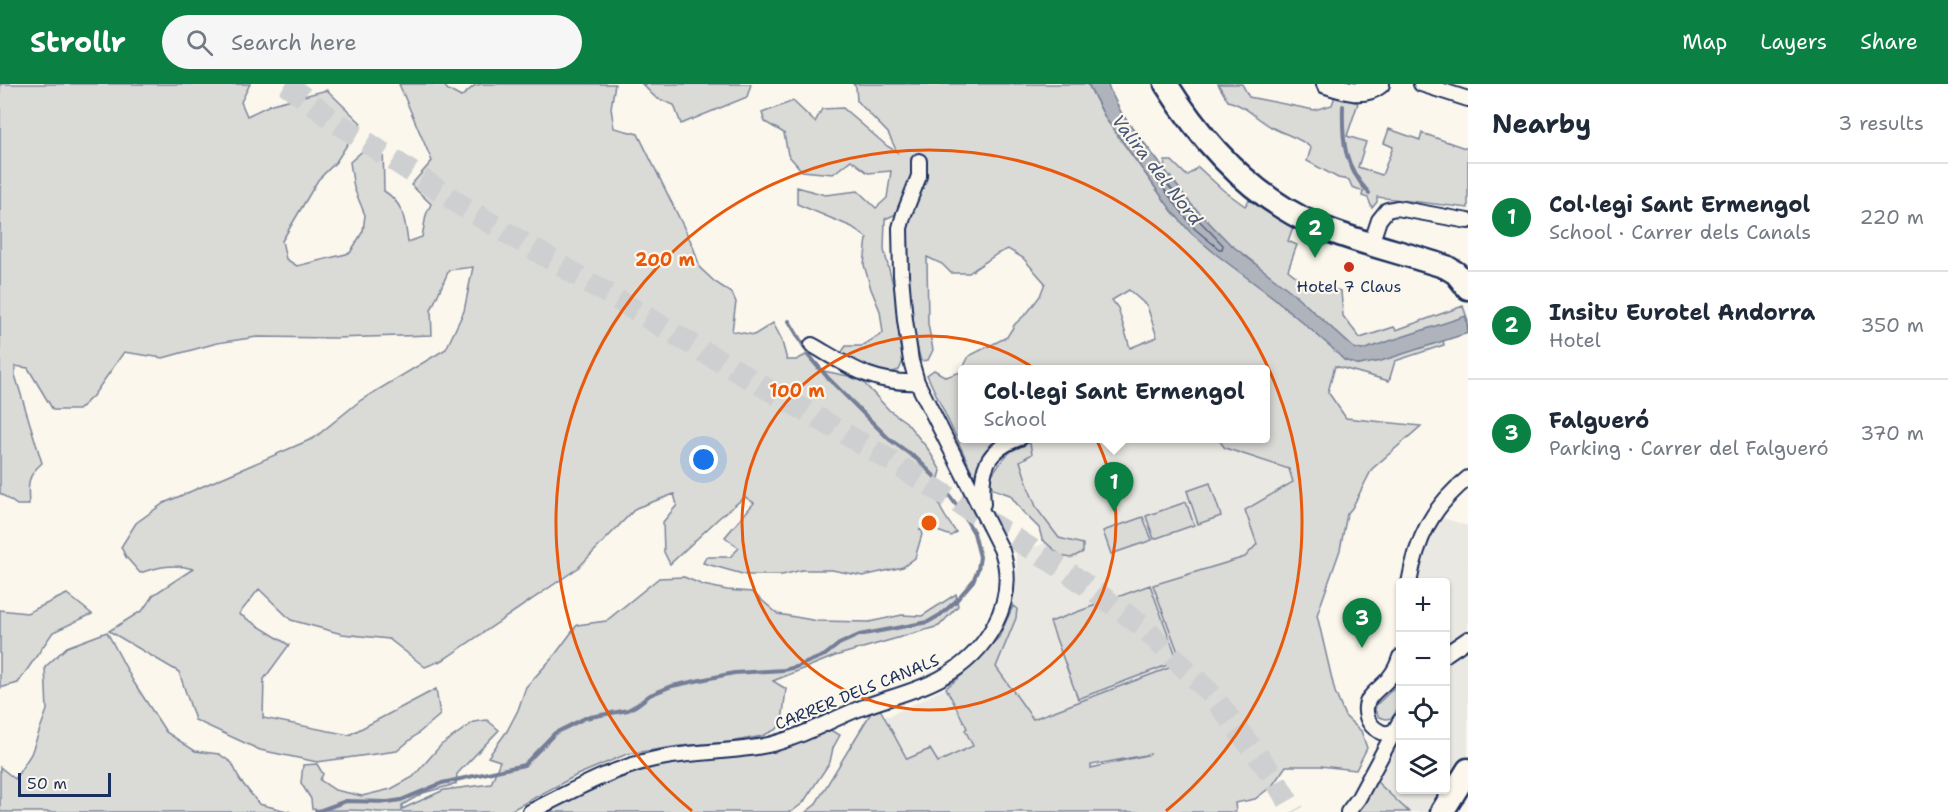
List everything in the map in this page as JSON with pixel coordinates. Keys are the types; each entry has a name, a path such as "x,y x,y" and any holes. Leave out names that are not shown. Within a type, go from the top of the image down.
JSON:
{"main road":[{"path":"1166,84 1208,142 1241,176 1298,216 1320,227 1468,274"},
{"path":"1446,267 1456,273 1468,288"},
{"path":"1443,812 1468,770"},
{"path":"1453,812 1468,785"}],"street":[{"path":"1326,84 1356,92 1368,91 1380,84"},
{"path":"1421,84 1468,99"},
{"name":"CARRER DELS CANALS","path":"530,812 587,783 630,766 672,756 741,750 769,744 799,736 856,710 902,695 941,678 965,662 984,642 997,623 1004,603 1008,579 1006,561 984,512 917,382 911,361 901,275 900,228 919,176 919,161"},
{"path":"1371,244 1379,220 1386,210 1397,208 1468,221"},
{"path":"812,345 857,371 898,383 917,382"},
{"name":"CARRER DELS CANALS","path":"984,512 983,472 991,455 1009,443"},
{"path":"1410,578 1420,543 1431,518 1444,499 1468,478"},
{"path":"1450,651 1468,639"},
{"path":"1348,812 1358,799 1378,757 1380,739 1368,720 1367,701 1389,678 1396,666"},
{"path":"1376,730 1383,734 1390,733 1396,728"},
{"path":"1366,783 1396,730"}],"shaded area":[{"path":"0,84 250,84 241,102 247,116 272,104 327,90 361,123 336,162 318,180 282,241 286,259 297,266 350,253 363,231 365,215 354,188 350,162 376,139 383,143 384,191 400,207 408,242 422,237 426,215 431,204 411,185 432,161 399,84 443,84 448,90 461,97 474,86 481,84 615,84 611,108 614,128 638,134 693,246 700,268 732,293 736,302 732,331 754,335 773,323 781,338 787,360 796,360 806,355 819,370 848,376 863,382 889,410 906,422 928,449 941,471 937,489 939,504 956,532 951,536 932,529 919,530 923,531 915,558 903,567 863,576 832,570 802,570 782,575 746,575 703,563 706,557 730,557 739,548 725,537 754,503 745,497 670,564 664,552 663,522 677,505 674,494 636,508 578,568 443,660 425,667 389,639 342,634 291,620 259,589 239,614 289,645 264,679 263,718 349,735 436,689 440,715 397,751 317,762 260,750 195,720 179,672 109,631 143,610 153,595 193,569 166,566 140,573 126,557 121,547 136,523 164,503 314,438 361,400 446,349 464,311 473,267 449,270 431,310 432,335 335,338 257,337 217,343 163,358 124,352 93,396 78,410 53,410 28,368 15,366 15,375 42,463 29,482 29,505 17,505 0,493"},
{"path":"642,84 751,84 747,97 681,124 674,105 656,98"},
{"path":"853,84 1088,84 1106,119 1164,199 1172,180 1164,169 1165,161 1172,161 1187,176 1198,167 1245,206 1249,200 1293,227 1288,241 1297,245 1288,270 1302,281 1341,291 1343,316 1360,338 1394,327 1396,330 1463,306 1468,321 1468,333 1443,340 1444,345 1395,361 1389,381 1335,366 1328,392 1346,418 1421,426 1372,469 1347,514 1340,550 1317,615 1335,692 1345,716 1361,731 1367,748 1356,770 1320,766 1286,766 1272,786 1255,799 1235,803 1236,812 806,812 815,805 872,711 880,709 907,759 930,749 938,762 973,746 965,730 967,728 946,688 999,637 1013,606 1017,609 1016,618 996,667 1033,719 1182,663 1153,585 1245,557 1257,544 1245,510 1293,482 1289,469 1225,448 1221,443 1270,443 1270,365 964,365 969,356 1007,337 1015,324 1040,296 1045,283 1023,258 1008,249 969,273 951,273 942,264 927,257 928,324 933,350 928,360 921,361 908,286 905,210 885,219 884,250 896,296 900,346 904,359 899,370 885,374 876,372 841,353 846,346 862,346 883,333 880,311 864,265 867,238 852,227 797,204 797,187 825,195 858,191 876,208 887,198 891,171 868,173 851,160 833,174 802,171 788,155 784,133 765,122 762,113 793,101 815,122 822,109 843,108 897,152 888,133 857,101 856,87","holes":["1129,290 1147,306 1157,337 1130,348 1118,308 1112,300","1151,754 1091,768 1091,765"]},
{"path":"1218,84 1242,84 1249,97 1314,110 1332,105 1335,96 1358,103 1347,136 1366,142 1358,167 1382,175 1393,147 1384,143 1389,129 1420,140 1422,133 1468,149 1468,208 1377,197 1377,202 1372,208 1368,198 1362,196 1363,191 1352,187 1349,180 1338,178 1307,161 1311,148 1298,139 1273,128 1241,106 1228,101"},
{"path":"934,370 946,377 958,373 958,442 927,375"},
{"path":"959,443 996,443 984,456 975,478"},
{"path":"1026,443 1220,443 1289,470 1293,483 1245,510 1257,544 1245,557 1153,585 1182,663 1033,719 937,763 930,749 907,760 884,716 889,716 946,688 970,668 999,637 1014,602 1016,553 1043,544 1047,538 1015,447"},
{"path":"1030,443 1032,454 1020,461 1029,489 1037,509 1059,538 1083,544 1083,552 1071,558 1061,556 1042,539 1039,528 1010,495 993,489 989,479 1001,461 1011,452"},
{"path":"1210,483 1221,516 1198,524 1187,491"},
{"path":"1186,502 1194,525 1154,539 1146,516"},
{"path":"1437,516 1468,526 1468,631 1450,642 1450,578 1416,578 1421,553"},
{"path":"1143,517 1152,540 1111,554 1103,531"},
{"path":"684,577 703,585 752,592 778,614 818,621 869,622 902,615 922,616 956,594 958,606 939,626 835,656 773,681 786,689 782,722 777,729 762,736 627,754 577,775 508,812 377,812 312,809 311,799 301,783 303,765 317,764 323,774 320,780 335,790 362,796 391,789 413,777 441,745 474,722 487,720 499,730 457,774 456,784 423,793 402,805 402,809 444,790 491,784 500,761 488,757 507,731 526,687 554,656 577,625 606,621 659,578"},
{"path":"1150,585 1178,661 1078,699 1050,622"},
{"path":"67,594 92,614 53,632 18,683 0,688 0,610 27,613"},
{"path":"107,632 133,681 166,732 195,751 219,754 232,763 240,780 259,804 291,812 0,812 0,767 15,779 31,754 47,710 45,667 67,647"},
{"path":"1468,645 1468,765 1440,812 1406,812 1373,780 1396,740 1396,794 1450,794 1450,658"},
{"path":"1396,686 1396,711 1392,718 1379,717 1375,710 1376,705"},
{"path":"828,729 840,735 833,748 830,762 803,803 791,812 547,812 594,789 642,771 690,759 790,746"},
{"path":"1376,781 1409,812 1357,812"}],"water":[{"name":"Valira del Nord","path":"1088,84 1107,84 1122,114 1191,204 1230,244 1293,293 1354,348 1362,350 1466,316 1468,333 1381,361 1359,365 1344,360 1274,298 1191,233 1172,211 1106,119"}],"waterway":[{"path":"1343,106 1346,153 1354,173 1369,193"},
{"path":"316,812 346,801 401,800 442,783 524,765 555,733 585,718 628,710 650,695 672,686 734,673 784,670 796,667 825,655 839,644 859,635 928,622 955,602 973,581 980,557 974,533 963,514 938,480 917,459 889,439 828,378 809,355 789,321"}],"tunnel":[{"path":"286,84 336,122 464,207 711,356 883,456 1065,570 1141,625 1211,694 1273,776 1294,812"}],"place":[{"name":"Insitu Eurotel Andorra","path":"1315,258"},
{"name":"Hotel 7 Claus","path":"1349,267"},
{"name":"Col·legi Sant Ermengol","path":"1114,512"},
{"name":"Falgueró","path":"1362,648"}]}
